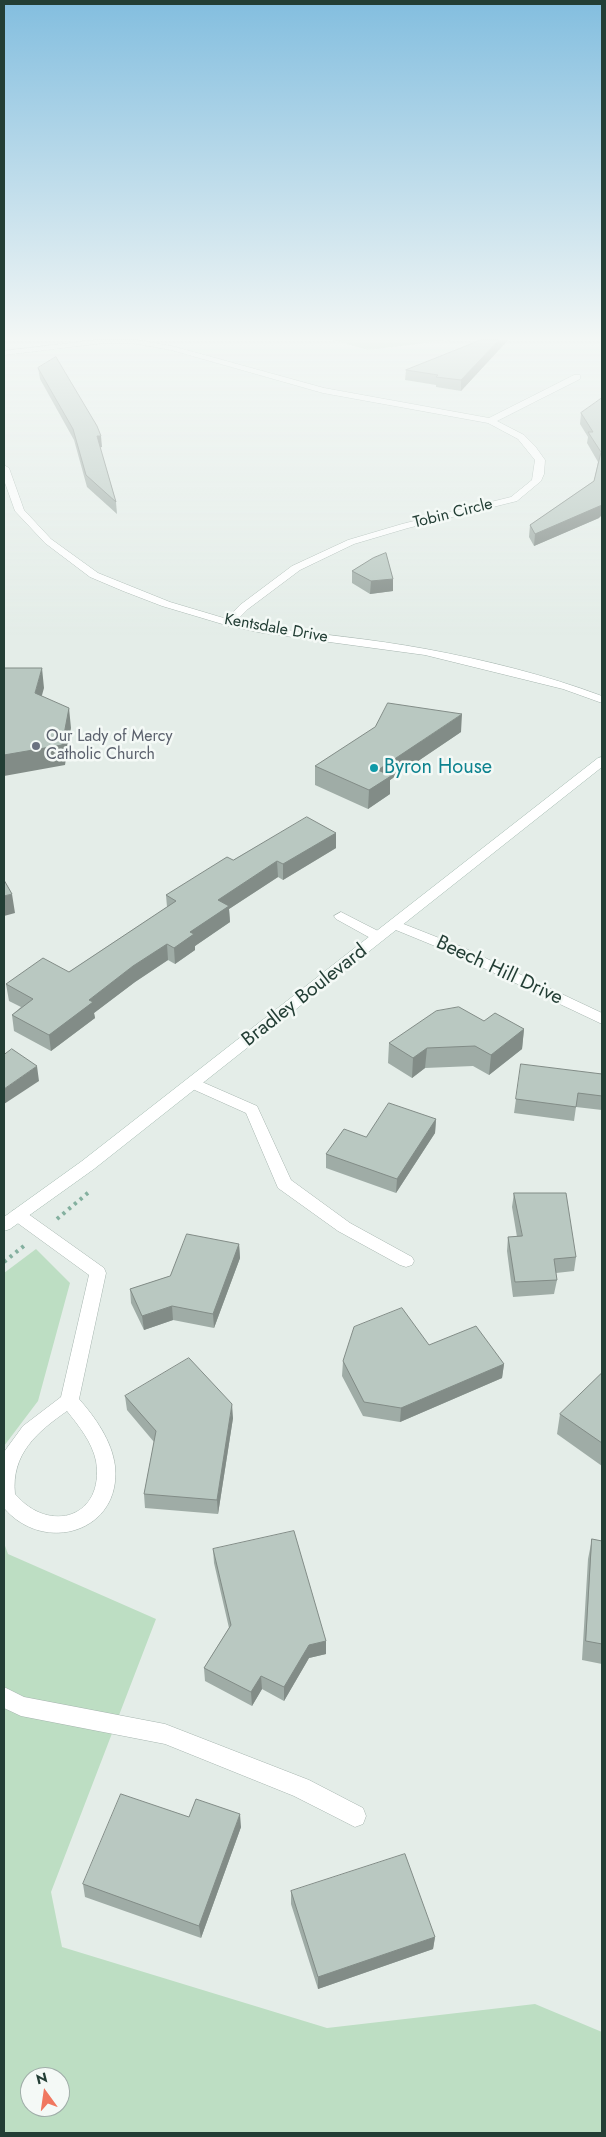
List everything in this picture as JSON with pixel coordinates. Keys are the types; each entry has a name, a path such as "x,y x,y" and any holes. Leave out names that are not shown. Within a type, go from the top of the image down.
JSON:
{"street":[{"name":"Tobin Circle","path":"230,622 244,607 296,568 351,542 405,526 514,499 536,481 539,474 540,460 524,440"},
{"name":"Kentsdale Drive","path":"4,469 20,511 48,541 70,559 94,574 127,589 166,604 263,630 425,652 476,662 567,687 602,700"},
{"name":"Bradley Boulevard","path":"11,1220 88,1165 396,925 602,761"},
{"path":"340,916 380,937"},
{"name":"Beech Hill Drive","path":"396,925 457,950 602,1019"},
{"path":"193,1083 252,1110 284,1184 344,1227 406,1261"},
{"path":"11,1220 98,1273 69,1401 47,1414 30,1432 15,1450 5,1473 6,1497 24,1516 46,1525 69,1524 89,1516 103,1492 106,1466 100,1448 87,1421 69,1401"},
{"path":"4,1697 21,1706 165,1734 301,1788 354,1816"}],"green space":[{"path":"36,1249 70,1283 38,1401 4,1446 4,1273"},
{"path":"4,1543 8,1554 156,1619 51,1892 62,1947 327,2028 535,2004 602,2032 602,2133 4,2133"}],"building":[{"path":"76,440 98,440 116,502 86,475"},
{"path":"593,440 602,440 602,505 535,534 530,525 594,481 601,452"},
{"path":"386,553 393,579 371,581 352,571 373,558"},
{"name":"Our Lady of Mercy Catholic Church","path":"4,668 42,668 35,693 69,708 62,745 4,755"},
{"path":"388,703 462,714 378,770 391,776 369,790 315,766 375,727"},
{"path":"307,817 336,833 283,864 277,861 218,900 229,906 190,932 194,934 174,948 167,944 133,966 89,1000 93,1002 49,1035 12,1015 33,999 6,984 43,958 69,972 176,901 166,895 227,857 233,860"},
{"path":"4,880 12,894 4,896"},
{"path":"459,1007 484,1021 495,1013 524,1029 491,1055 475,1046 427,1048 413,1058 389,1043 436,1011"},
{"path":"12,1049 37,1066 4,1089 4,1055"},
{"path":"521,1064 602,1074 602,1096 578,1093 576,1107 516,1099"},
{"path":"389,1103 436,1119 397,1179 326,1154 344,1129 366,1137"},
{"path":"514,1193 566,1193 576,1257 554,1259 557,1280 515,1282 508,1237 522,1236"},
{"path":"187,1234 239,1244 213,1314 172,1306 142,1316 130,1289 170,1276"},
{"path":"402,1308 429,1345 476,1326 504,1364 401,1408 364,1402 343,1361 354,1327"},
{"path":"189,1358 232,1404 217,1500 144,1494 156,1431 125,1396"},
{"path":"602,1373 602,1443 560,1414"},
{"path":"294,1531 326,1641 309,1645 284,1687 261,1676 251,1692 204,1668 231,1625 213,1549"},
{"path":"592,1539 602,1541 602,1644 586,1641"},
{"path":"121,1794 189,1817 196,1799 240,1814 199,1926 83,1884"},
{"path":"405,1854 435,1937 318,1977 291,1891"}],"place":[{"name":"Our Lady of Mercy Catholic Church","path":"36,746"},
{"name":"Byron House","path":"374,768"}]}
